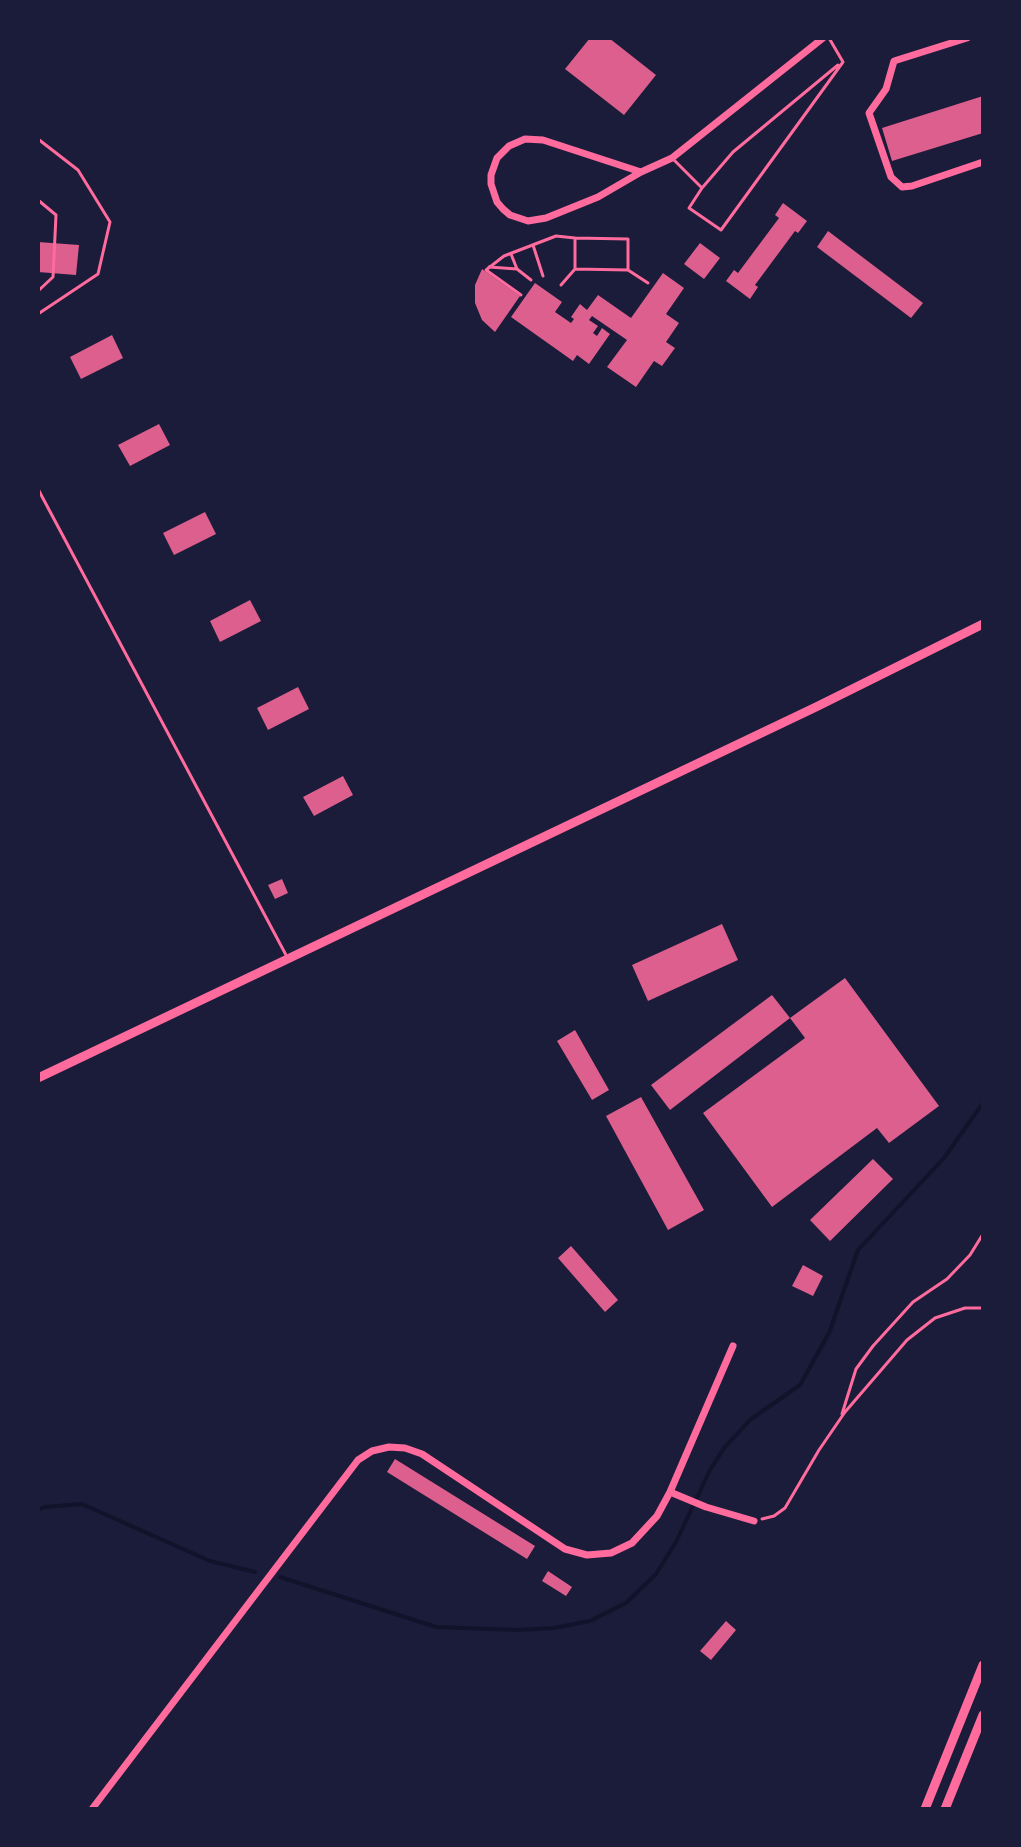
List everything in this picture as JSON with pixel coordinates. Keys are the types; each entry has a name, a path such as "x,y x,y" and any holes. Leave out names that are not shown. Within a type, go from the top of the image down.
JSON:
{"street":[{"path":"641,172 543,140 525,139 509,146 497,158 491,184 497,202 510,215 528,221 598,197 672,158 823,38"},
{"path":"967,38 894,61 886,89 869,113 894,181 902,187 983,162"},
{"path":"38,1078 816,707 983,624"},
{"path":"92,1809 358,1460 372,1451 397,1447 422,1454 565,1549 587,1555 611,1553 632,1543 657,1516 733,1346"},
{"path":"670,1492 706,1507 754,1521"},
{"path":"925,1809 983,1665"},
{"path":"945,1809 983,1715"}],"lane":[{"path":"829,38 843,62"},
{"path":"843,62 721,230 689,208 733,152 843,62"},
{"path":"38,139 78,170 110,222 98,274 38,314"},
{"path":"672,158 702,188"},
{"path":"38,200 56,215 53,277 38,291"},
{"path":"38,489 287,959"}],"path":[{"path":"521,295 486,270 511,254 556,236 628,239 628,270"},
{"path":"561,285 575,269 575,238"},
{"path":"533,245 543,276"},
{"path":"511,254 517,269 531,280"},
{"path":"489,267 517,269"},
{"path":"575,269 628,270 648,283"},
{"path":"841,1417 856,1369 873,1346 913,1302 947,1279 970,1255 983,1234"},
{"path":"754,1521 774,1516 785,1508 841,1417 879,1369 916,1332 935,1318 965,1308 983,1308"}],"building":[{"path":"590,38 609,38 656,75 624,115 565,69"},
{"path":"983,96 983,133 892,161 882,128"},
{"path":"783,203 807,221 798,233 795,231 755,285 758,287 750,299 726,281 734,270 738,273 779,218 775,215"},
{"path":"828,231 923,303 911,318 817,247"},
{"path":"38,242 79,245 76,275 38,272"},
{"path":"700,243 720,258 704,279 684,264"},
{"path":"482,269 520,296 495,332 482,320 475,303 475,285"},
{"path":"663,273 684,288 666,314 679,323 666,342 675,348 662,366 654,361 636,387 607,367 627,340 592,316 589,320 598,326 593,333 597,336 602,328 610,334 589,364 577,355 573,361 511,317 535,283 562,302 555,312 571,323 574,319 571,317 580,304 587,310 598,295 631,318"},
{"path":"112,335 123,358 81,379 70,357"},
{"path":"159,424 170,445 130,466 118,445"},
{"path":"205,512 216,534 174,555 163,533"},
{"path":"250,600 261,621 220,642 210,621"},
{"path":"298,687 309,709 268,730 257,708"},
{"path":"343,776 353,795 314,816 303,797"},
{"path":"282,879 288,893 275,899 268,885"},
{"path":"722,924 738,960 648,1001 632,965"},
{"path":"845,978 939,1106 889,1143 877,1128 772,1207 703,1113 805,1038 790,1018"},
{"path":"772,995 790,1018 670,1110 651,1085"},
{"path":"575,1030 609,1090 592,1100 557,1041"},
{"path":"641,1097 704,1210 668,1230 606,1116"},
{"path":"873,1159 893,1179 830,1241 810,1220"},
{"path":"571,1246 618,1300 605,1312 558,1258"},
{"path":"803,1265 823,1276 813,1296 792,1286"},
{"path":"395,1459 535,1546 527,1559 387,1472"},
{"path":"548,1571 572,1587 566,1596 542,1581"},
{"path":"726,1621 736,1630 711,1660 700,1651"}],"waterway":[{"path":"280,1577 436,1627 554,1628 590,1621 626,1603 656,1574 676,1542 710,1470 724,1448 751,1419 800,1385 829,1333 858,1250 944,1158 983,1103"},
{"path":"38,1510 82,1504 210,1561 255,1572"}]}
